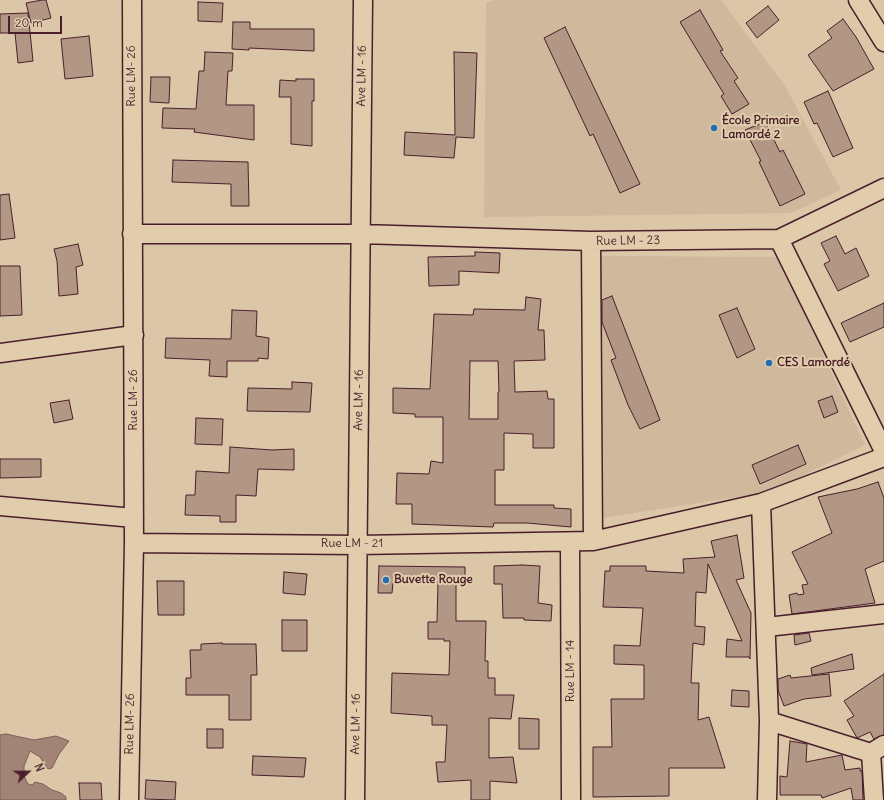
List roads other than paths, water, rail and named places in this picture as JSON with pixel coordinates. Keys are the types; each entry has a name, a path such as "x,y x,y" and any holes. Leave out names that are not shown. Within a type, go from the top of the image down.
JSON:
{"street":[{"name":"Rue LM- 26","path":"129,800 134,543 132,0"},
{"name":"Ave LM - 16","path":"355,800 363,0"},
{"path":"858,0 884,42"},
{"name":"Rue LM - 23","path":"132,234 361,234 591,241 779,239 884,188"},
{"path":"779,239 884,451"},
{"path":"591,241 593,541"},
{"path":"0,353 134,335"},
{"name":"Rue LM - 21","path":"134,543 358,545 593,541 761,503 884,457"},
{"path":"761,503 767,627 769,721 767,800"},
{"path":"0,506 134,518"},
{"name":"Rue LM - 14","path":"570,542 571,800"},
{"path":"767,627 884,614"},
{"path":"769,721 880,749 874,800"}],"place":[{"name":"École Primaire Lamordé 2","path":"714,128"},
{"name":"CES Lamordé","path":"769,363"},
{"name":"Buvette Rouge","path":"386,580"}]}
